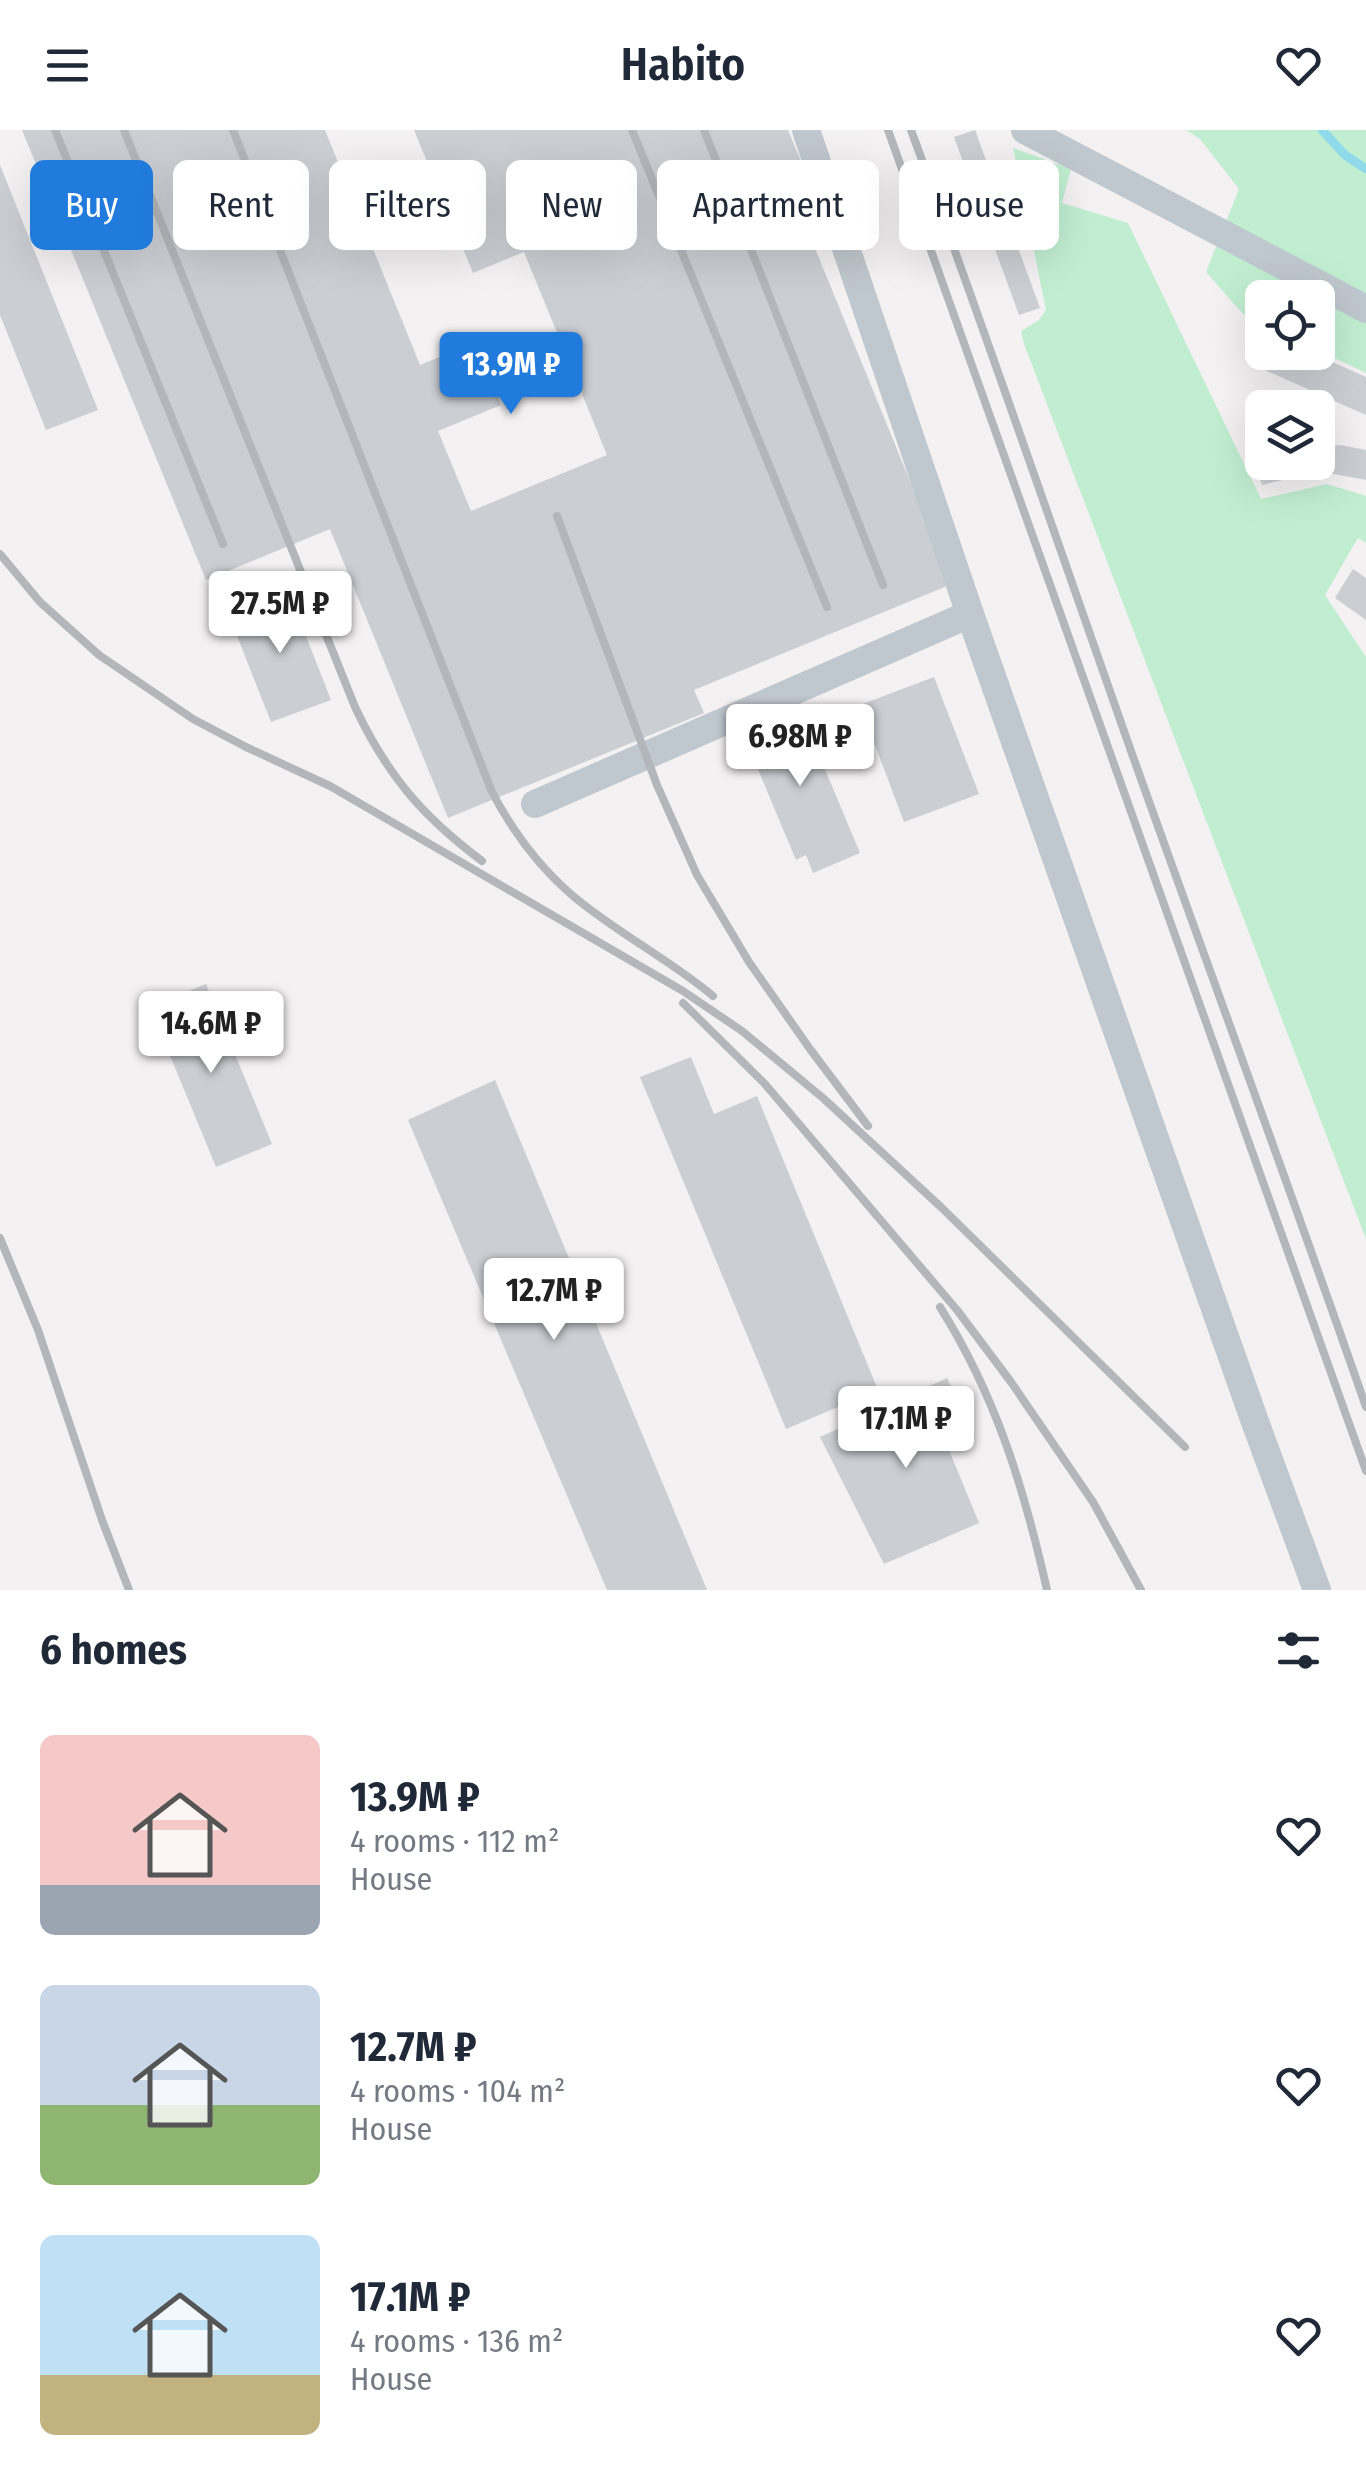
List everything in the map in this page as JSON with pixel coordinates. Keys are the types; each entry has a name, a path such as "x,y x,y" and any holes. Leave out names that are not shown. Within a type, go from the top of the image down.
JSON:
{"lane":[{"path":"806,130 970,614 1317,1590"},
{"path":"1025,130 1366,308"},
{"path":"536,804 970,614"}],"green space":[{"path":"1186,130 1366,130 1366,373 1335,358 1335,280 1245,280 1245,315 1206,272 1239,189 1200,139"},
{"path":"1013,148 1046,160 1015,160"},
{"path":"1059,165 1071,169 1062,203 1128,223 1245,466 1245,480 1252,480 1261,499 1327,484 1366,496 1366,543 1358,538 1325,595 1366,657 1366,1239 1024,344 1021,331 1038,321 1046,310 1034,250 1059,250"}],"building":[{"path":"22,130 325,130 337,160 329,160 329,250 374,250 420,365 476,342 501,405 438,431 471,511 607,455 524,252 473,273 464,250 486,250 486,160 426,160 414,130 788,130 800,160 657,160 657,250 816,250 952,584 694,690 704,713 448,818 330,529 206,580 71,250 153,250 153,160 34,160"},
{"path":"975,130 986,160 962,160 954,137"},
{"path":"0,165 30,240 30,250 34,250 98,410 46,430 0,315"},
{"path":"995,250 1019,250 1040,308 1019,315"},
{"path":"1335,363 1366,377 1366,415 1335,401 1335,390 1310,390 1265,370 1335,370"},
{"path":"1335,445 1366,450 1366,480 1335,474"},
{"path":"1353,569 1366,578 1366,620 1335,598"},
{"path":"288,590 331,700 271,722 228,613"},
{"path":"934,677 979,794 904,822 860,705"},
{"path":"798,705 860,853 813,873 806,855 796,860 741,729"},
{"path":"206,984 272,1144 216,1167 150,1007"},
{"path":"691,1057 714,1114 757,1096 878,1390 786,1429 640,1077"},
{"path":"495,1080 707,1590 607,1590 408,1120"},
{"path":"947,1378 975,1439 949,1450 979,1523 884,1564 820,1437"}],"waterway":[{"path":"1322,130 1345,155 1366,169"}],"railway":[{"path":"55,130 223,544"},
{"path":"124,130 355,707 408,793 441,828 482,861"},
{"path":"233,130 500,807 560,885 713,996"},
{"path":"632,130 827,607"},
{"path":"704,130 883,585"},
{"path":"888,130 1366,1471"},
{"path":"911,130 1366,1407"},
{"path":"557,516 657,785 697,875 749,962 868,1126"},
{"path":"0,554 40,602 99,655 193,719 330,786 683,991 742,1031 823,1098 942,1208 1185,1447"},
{"path":"683,1003 765,1084 957,1310 1093,1502 1141,1590"},
{"path":"0,1238 38,1330 129,1590"},
{"path":"940,1307 977,1374 1006,1444 1047,1590"}]}
